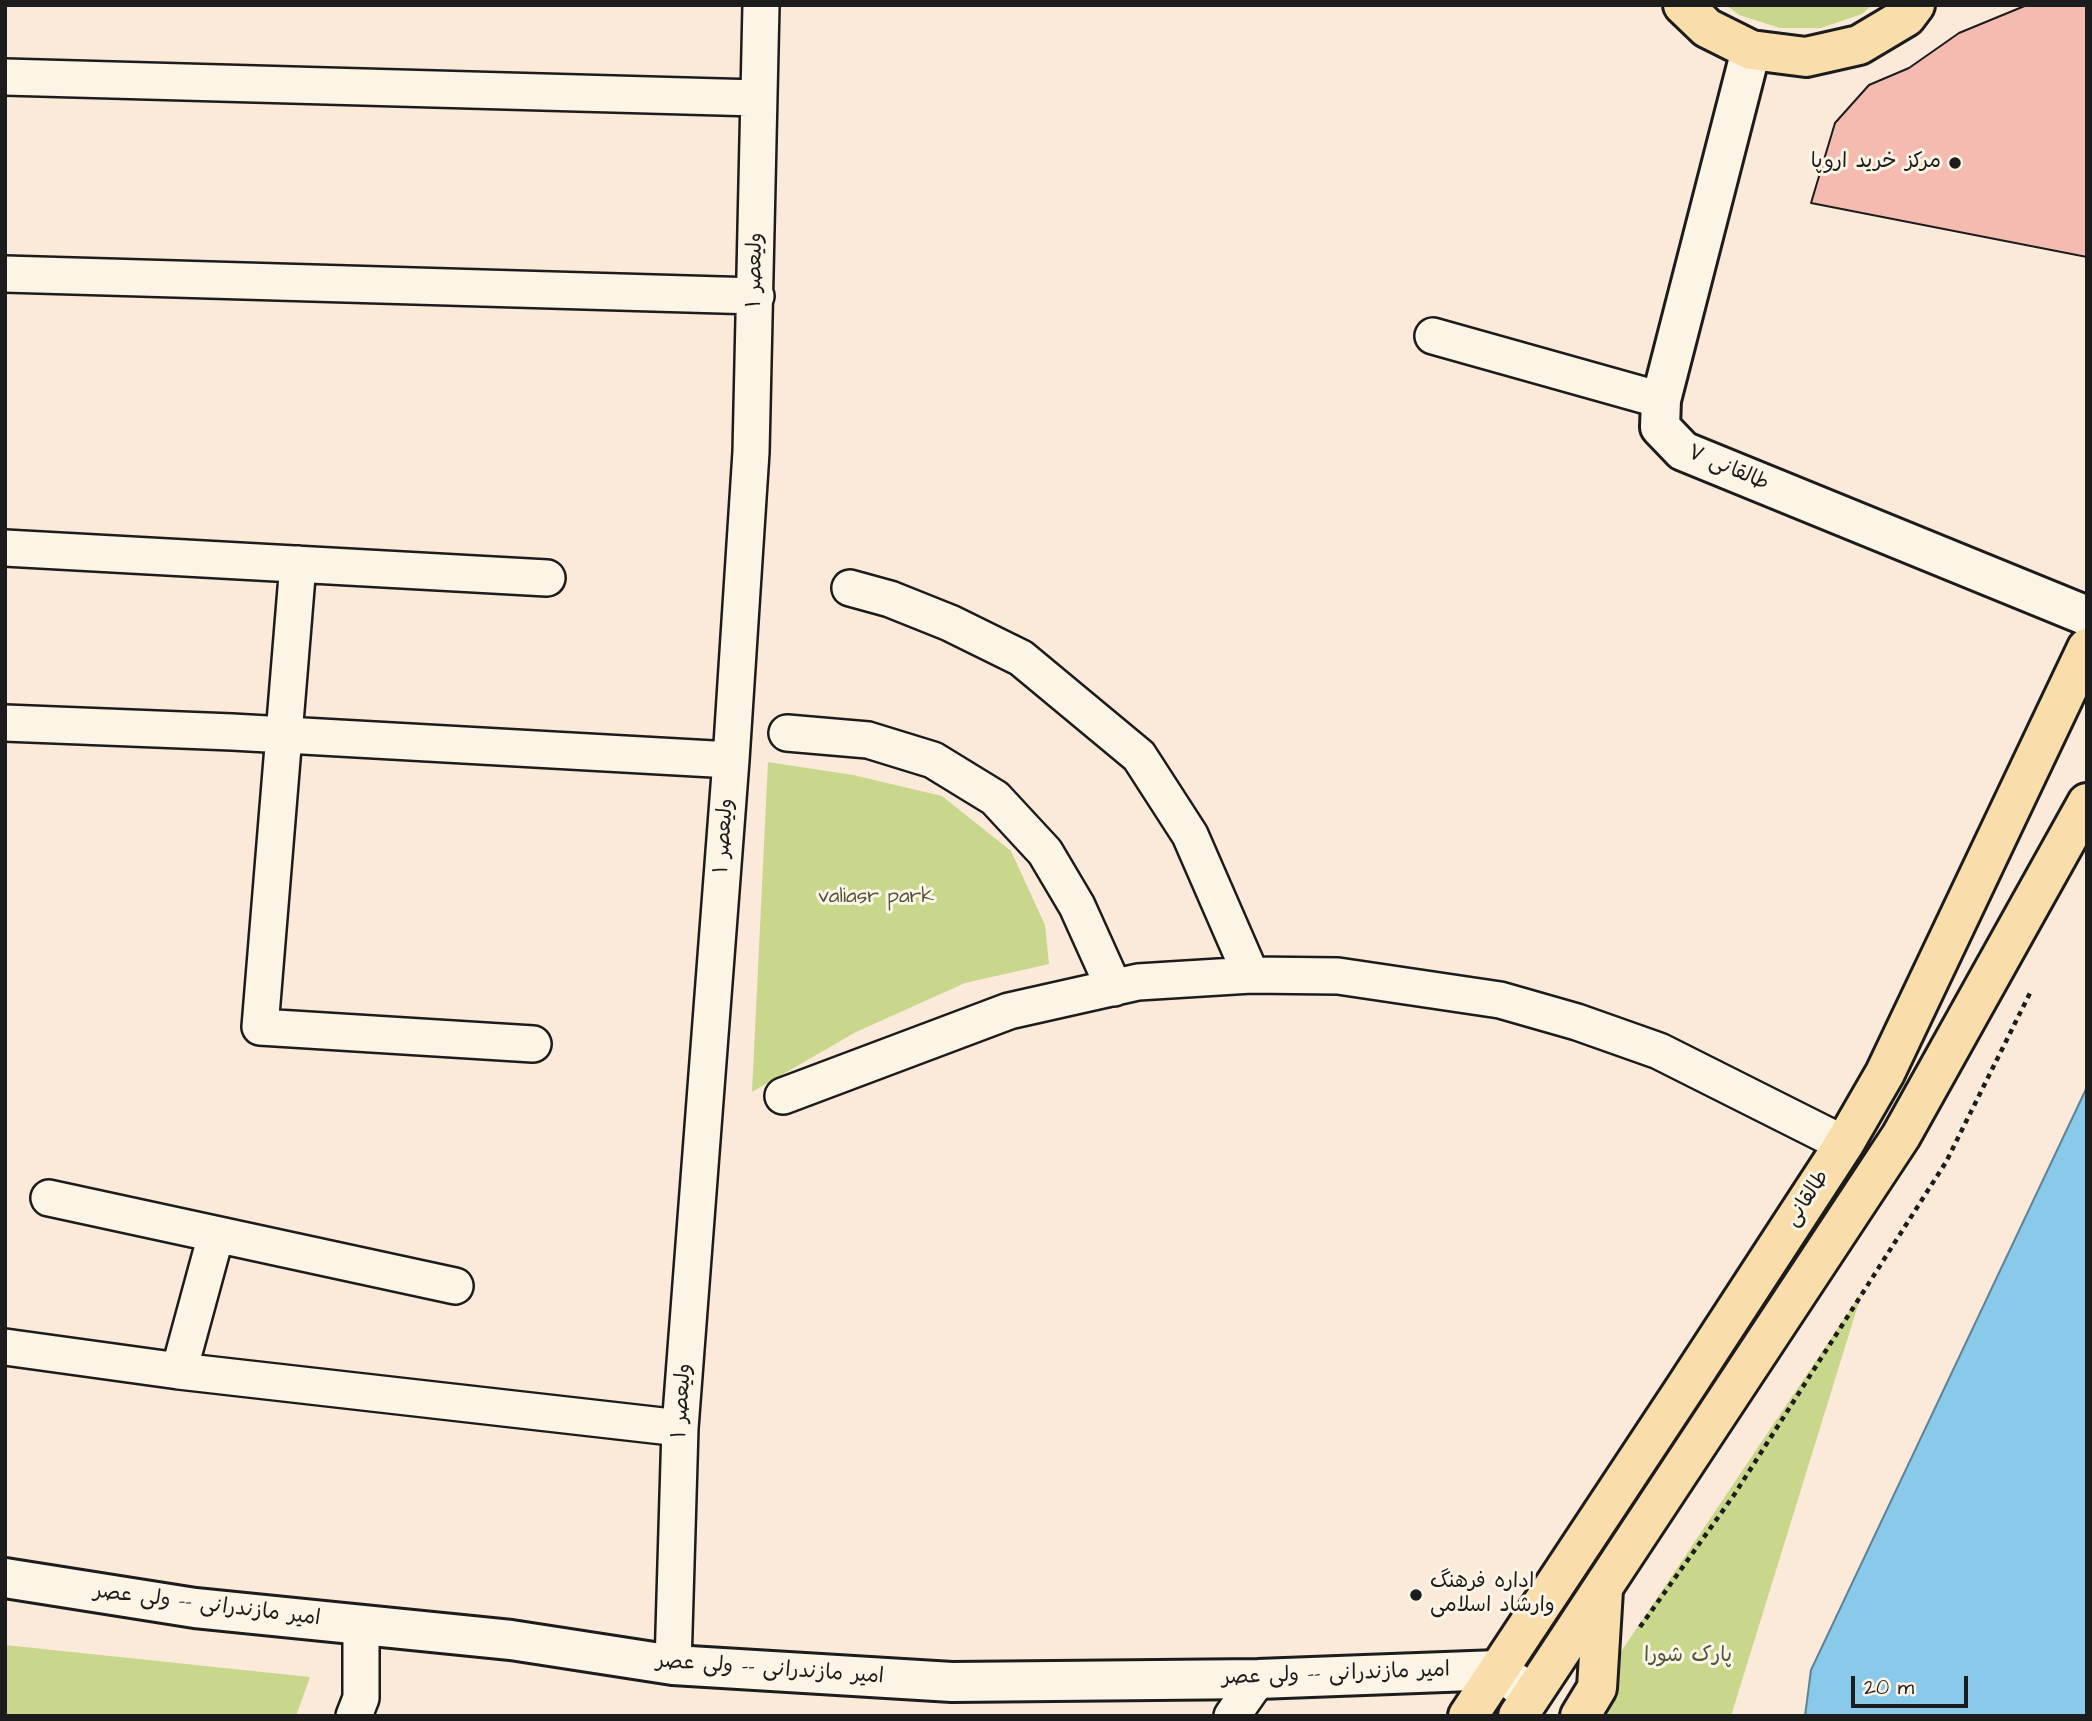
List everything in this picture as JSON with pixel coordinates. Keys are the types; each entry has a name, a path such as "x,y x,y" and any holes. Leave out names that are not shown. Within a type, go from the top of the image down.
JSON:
{"main road":[{"path":"1684,5 1707,28 1751,50 1806,57 1860,45 1906,17 1915,5"},
{"name":"طالقانی","path":"1468,1716 1843,1144 1885,1073 2087,648"},
{"path":"1524,1705 1901,1136 2087,803"},
{"path":"1580,1716 1597,1689 1603,1586"}],"street":[{"name":"ولیعصر ۱","path":"673,1665 680,1428 731,760 751,452 761,5"},
{"name":"طالقانی ۷","path":"1751,50 1661,400 1660,427 1682,451 2087,616"},
{"path":"5,77 757,98"},
{"path":"5,274 756,296"},
{"path":"1433,336 1661,400"},
{"path":"5,548 547,578"},
{"path":"298,564 260,1027 533,1044"},
{"path":"850,588 890,599 1021,658 1139,756 1190,835 1251,975"},
{"path":"5,723 284,735 731,760"},
{"path":"787,733 868,740 933,760 995,798 1045,852 1077,906 1114,988"},
{"path":"783,1096 1009,1011 1138,982 1251,975 1338,976 1500,1000 1659,1051 1843,1144"},
{"path":"49,1198 455,1286"},
{"path":"179,1371 216,1235"},
{"path":"5,1347 179,1371 680,1428"},
{"name":"امیر مازندرانی -- ولی عصر","path":"5,1578 195,1608 510,1640 673,1665 953,1682 1258,1679 1498,1670"},
{"path":"354,1716 361,1699 361,1625"},
{"path":"1498,1670 1524,1705"},
{"path":"1232,1716 1258,1679"}],"path":[{"path":"1637,1632 1734,1495 1946,1162 2032,989"}],"green space":[{"path":"1726,5 1872,5 1862,14 1821,28 1780,28 1739,15"},
{"name":"valiasr park","path":"768,762 853,775 942,796 1011,851 1045,925 1049,964 965,983 856,1032 752,1092"},
{"name":"پارک شورا","path":"1862,1292 1731,1716 1578,1716"},
{"path":"5,1645 310,1677 296,1716 5,1716"}],"water":[{"path":"2087,1087 2087,1716 1805,1716 1811,1670"}],"building":[{"name":"مرکز خرید اروپا","path":"2027,5 2087,5 2087,257 1811,203 1835,123 1869,85 1909,68 1959,33"}],"place":[{"name":"مرکز خرید اروپا","path":"1955,163"},
{"name":"اداره فرهنگ وارشاد اسلامی","path":"1416,1595"}]}
